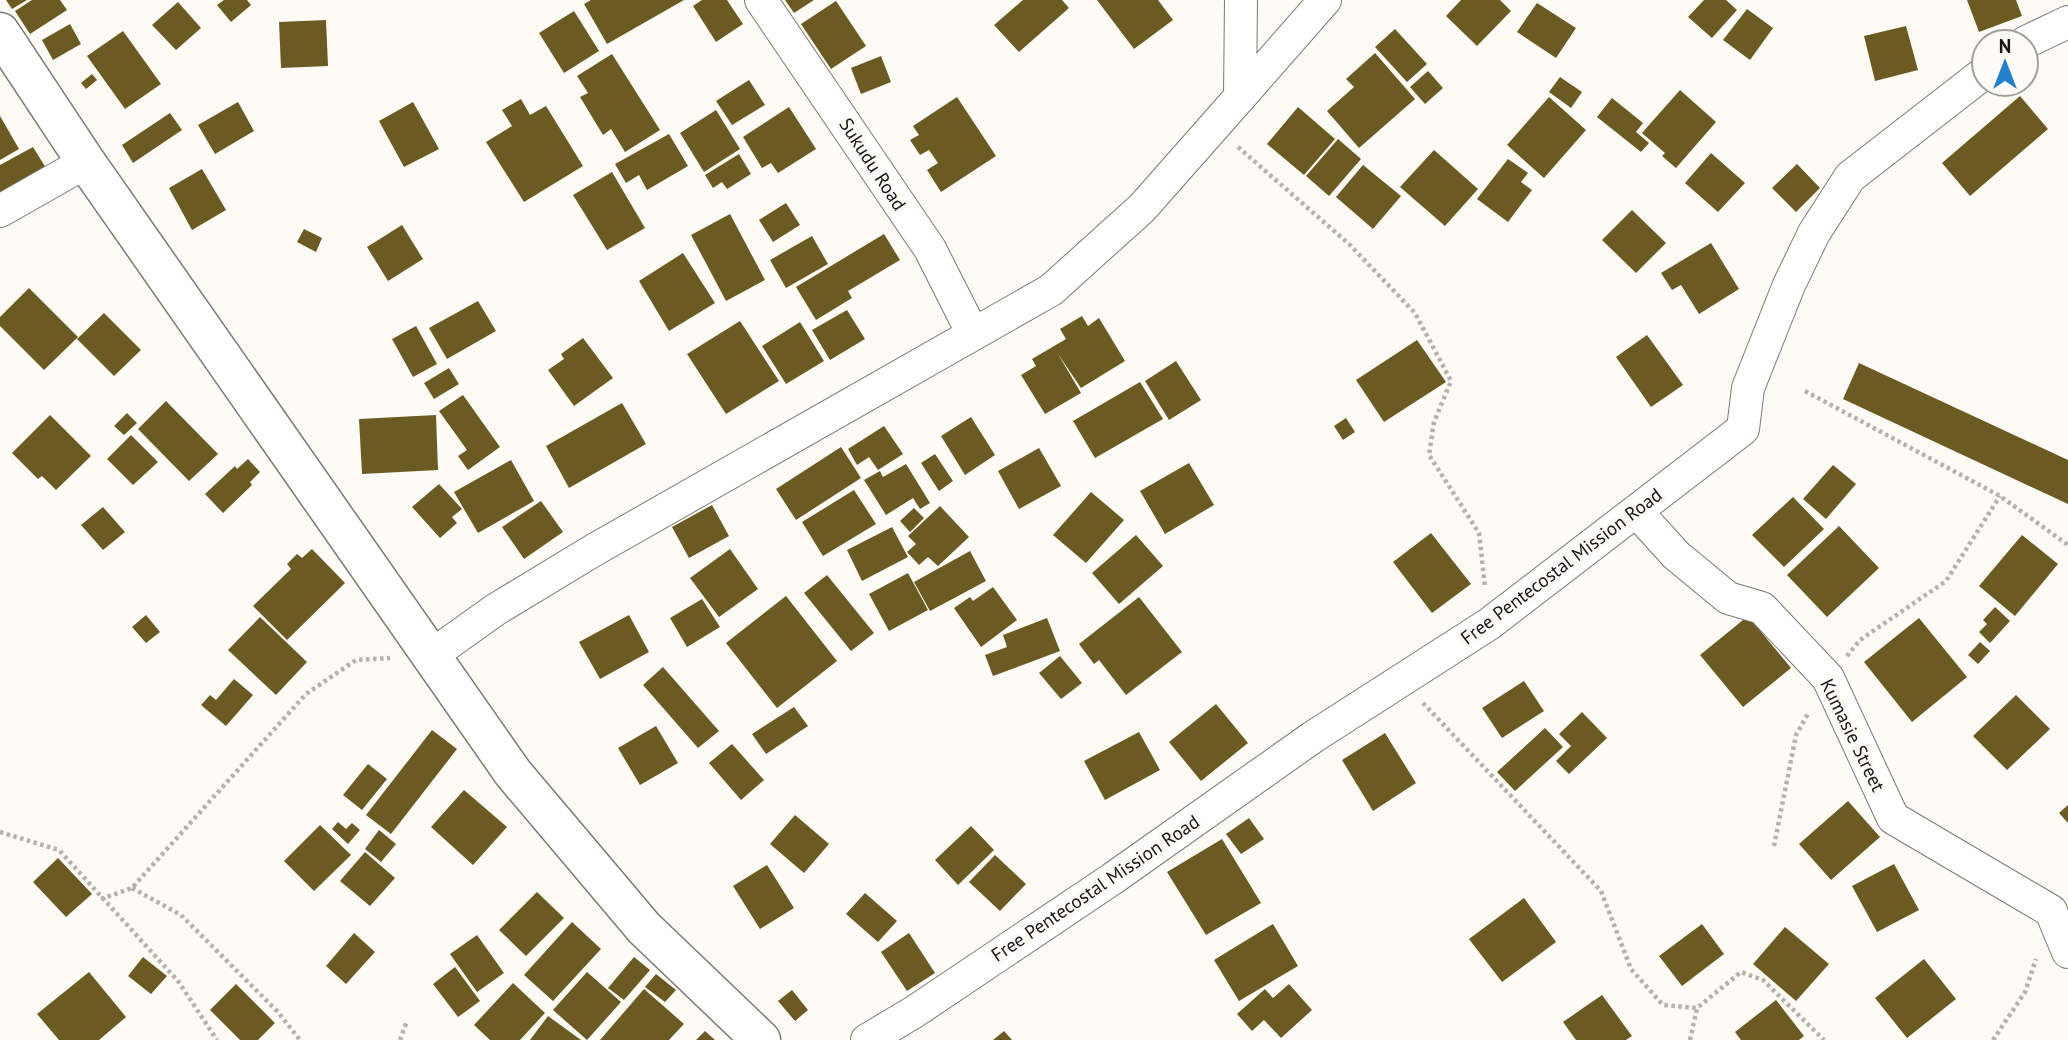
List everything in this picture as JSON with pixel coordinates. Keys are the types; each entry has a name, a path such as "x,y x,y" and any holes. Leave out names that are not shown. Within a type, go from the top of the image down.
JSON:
{"main road":[{"path":"0,32 86,162 513,774 636,918 761,1040"}],"street":[{"name":"Sukudu Road","path":"761,0 930,249 974,334"},
{"path":"1240,97 1241,0"},
{"path":"432,655 495,610 594,550 1051,290 1142,208 1325,0"},
{"path":"2040,35 2068,22"},
{"name":"Free Pentecostal Mission Road","path":"867,1040 1112,878 1400,680 1489,624 1743,429 1748,388 1789,285 1814,233 1850,177 1970,84"},
{"path":"0,211 86,162"},
{"name":"Kumasie Street","path":"1636,511 1676,555 1728,598 1762,608 1828,678 1893,818 2051,911"},
{"path":"2051,911 2068,952"}],"path":[{"path":"1214,126 1349,244 1415,313 1451,381 1434,422 1429,455 1479,533 1489,624"},
{"path":"1805,391 2000,496 2068,545"},
{"path":"1774,846 1796,735 1828,678 1860,640 1946,581 2000,496"},
{"path":"102,899 132,888 306,694 356,660 432,655"},
{"path":"1400,680 1601,891 1631,970 1663,1006 1697,1007"},
{"path":"0,832 59,850 178,981 217,1040"},
{"path":"132,888 180,915 277,1011 300,1040"},
{"path":"1993,1040 2025,992 2051,911"},
{"path":"1690,1040 1697,1007 1741,971 1763,980 1824,1040"},
{"path":"400,1040 407,1021"}],"building":[{"path":"6,0 27,0 12,9"},
{"path":"32,0 60,0 67,10 30,34 15,11"},
{"path":"224,0 247,0 251,5 231,22 217,5"},
{"path":"591,0 684,0 607,44 584,4"},
{"path":"702,0 727,0 743,24 716,42 693,6"},
{"path":"785,0 814,0 794,13"},
{"path":"1023,0 1062,0 1069,8 1019,52 994,25"},
{"path":"1097,0 1158,0 1173,20 1134,49"},
{"path":"1461,0 1500,0 1511,11 1477,46 1446,16"},
{"path":"1704,0 1726,0 1737,10 1712,38 1688,17"},
{"path":"1967,0 2016,0 2022,16 1990,28 1978,28"},
{"path":"836,1 866,46 831,69 801,24"},
{"path":"178,2 201,28 176,50 152,25"},
{"path":"1537,3 1576,28 1556,58 1517,32"},
{"path":"1747,9 1773,28 1750,60 1723,40"},
{"path":"574,11 599,51 564,73 539,33"},
{"path":"326,20 328,66 281,68 279,22"},
{"path":"70,24 81,44 53,60 42,40"},
{"path":"1906,26 1918,70 1875,81 1864,36"},
{"path":"1395,29 1427,64 1407,82 1375,47"},
{"path":"123,31 161,84 125,109 87,56"},
{"path":"1375,53 1415,99 1359,148 1327,111 1354,87 1346,79"},
{"path":"612,54 660,130 625,152 611,129 603,135 580,97 588,93 577,76"},
{"path":"881,56 891,82 861,94 851,68"},
{"path":"1428,71 1443,88 1425,104 1410,87"},
{"path":"92,74 97,80 86,89 81,83"},
{"path":"1560,77 1582,92 1571,108 1549,92"},
{"path":"749,80 765,105 732,125 716,101"},
{"path":"1680,90 1716,122 1676,168 1662,156 1665,153 1642,133"},
{"path":"957,97 996,156 941,192 927,170 938,163 929,150 920,155 910,140 919,135 913,126"},
{"path":"1549,97 1586,130 1544,178 1507,145"},
{"path":"1612,98 1643,123 1636,132 1649,143 1641,152 1597,117"},
{"path":"2018,98 2022,98 2048,129 1970,196 1942,163"},
{"path":"521,99 530,115 546,106 583,166 524,202 486,142 512,126 502,110"},
{"path":"238,102 254,131 215,154 198,125"},
{"path":"413,102 439,149 404,167 379,121"},
{"path":"789,107 816,149 778,173 771,163 762,168 743,137"},
{"path":"1298,107 1335,139 1304,175 1267,144"},
{"path":"716,110 740,149 704,172 680,133"},
{"path":"170,113 182,130 133,163 122,145"},
{"path":"0,116 19,149 0,160"},
{"path":"669,134 688,166 647,190 639,175 626,183 615,164"},
{"path":"1338,139 1361,159 1329,196 1306,176"},
{"path":"33,147 46,168 0,194 0,165"},
{"path":"1434,150 1478,189 1445,226 1400,187"},
{"path":"1711,153 1745,183 1718,212 1685,183"},
{"path":"739,154 751,174 727,189 722,182 713,188 705,175"},
{"path":"1508,159 1528,173 1521,182 1532,190 1508,222 1477,199"},
{"path":"1797,164 1820,188 1796,212 1772,188"},
{"path":"1363,165 1401,196 1373,229 1336,197"},
{"path":"202,169 226,210 192,230 169,188"},
{"path":"612,172 645,228 607,250 573,195"},
{"path":"786,203 800,225 773,242 759,220"},
{"path":"1632,210 1666,243 1636,273 1602,240"},
{"path":"730,214 765,280 726,301 691,235"},
{"path":"402,225 423,259 388,281 367,247"},
{"path":"304,229 322,238 316,252 297,242"},
{"path":"884,234 900,260 848,291 852,298 816,320 796,287"},
{"path":"812,236 828,264 786,288 770,260"},
{"path":"1711,243 1739,289 1699,314 1681,285 1672,290 1661,273"},
{"path":"683,253 715,303 669,331 639,281"},
{"path":"29,288 78,337 44,370 0,326 0,317"},
{"path":"478,301 496,331 447,359 429,328"},
{"path":"847,310 865,339 830,360 812,330"},
{"path":"104,313 141,350 114,376 77,339"},
{"path":"1082,316 1088,326 1099,318 1125,361 1081,388 1058,354 1081,393 1045,414 1021,375 1036,366 1032,359 1066,339 1060,329"},
{"path":"740,321 779,381 726,414 687,354"},
{"path":"800,322 824,361 786,384 762,346"},
{"path":"416,326 437,364 413,377 392,339"},
{"path":"1647,335 1683,385 1651,407 1616,357"},
{"path":"583,338 613,378 574,406 548,370 564,359 561,354"},
{"path":"1417,340 1446,382 1384,422 1356,380"},
{"path":"1176,361 1201,400 1169,420 1145,381"},
{"path":"1859,363 2068,460 2068,504 1843,399"},
{"path":"449,368 459,384 434,399 424,383"},
{"path":"1140,382 1163,419 1095,458 1073,421"},
{"path":"463,395 500,447 468,470 458,456 467,450 439,411"},
{"path":"166,401 218,454 189,481 138,429"},
{"path":"622,403 646,444 569,488 546,446"},
{"path":"127,413 137,423 124,435 114,426"},
{"path":"50,415 91,456 56,490 42,476 38,479 12,453"},
{"path":"436,415 438,470 362,474 359,419"},
{"path":"971,417 995,455 965,475 941,436"},
{"path":"1346,418 1355,432 1343,440 1334,426"},
{"path":"884,426 903,454 878,470 869,457 857,465 848,449"},
{"path":"131,435 158,462 133,485 107,459"},
{"path":"841,447 861,478 796,520 776,489"},
{"path":"1039,448 1061,486 1019,509 998,471"},
{"path":"935,454 953,481 939,491 921,463"},
{"path":"248,459 260,472 250,482 252,485 223,513 205,494 235,466 237,469"},
{"path":"511,460 534,501 478,533 454,492"},
{"path":"1189,463 1214,505 1165,534 1140,491"},
{"path":"906,464 930,503 920,509 913,498 886,515 864,480 880,471 883,477"},
{"path":"1833,465 1856,484 1826,519 1803,499"},
{"path":"439,484 462,509 452,517 457,523 440,538 412,507"},
{"path":"854,490 876,524 823,556 802,522"},
{"path":"1091,492 1124,520 1086,563 1053,535"},
{"path":"1793,497 1824,529 1784,567 1752,535"},
{"path":"541,501 563,532 524,559 502,527"},
{"path":"712,505 729,536 689,558 672,527"},
{"path":"940,506 969,537 938,566 928,557 919,565 907,552 916,544 908,536"},
{"path":"103,507 125,532 103,550 81,525"},
{"path":"914,508 924,518 910,532 900,521"},
{"path":"1839,526 1879,568 1827,617 1787,575"},
{"path":"892,527 908,557 862,581 847,550"},
{"path":"1431,533 1471,584 1432,613 1393,562"},
{"path":"1136,535 1163,566 1119,604 1092,573"},
{"path":"2022,535 2058,564 2015,616 1979,586"},
{"path":"312,549 345,583 287,640 253,606 291,569 287,564 297,554 302,558"},
{"path":"730,549 758,589 719,617 690,578"},
{"path":"970,551 986,581 930,611 914,582"},
{"path":"908,573 928,610 889,631 869,594"},
{"path":"827,575 874,633 851,651 804,593"},
{"path":"993,587 1017,620 981,647 954,608 970,597 973,601"},
{"path":"786,596 837,661 777,708 726,643"},
{"path":"1139,597 1182,652 1126,695 1099,660 1094,664 1079,644"},
{"path":"702,599 720,627 687,647 670,618"},
{"path":"1995,607 2010,621 1990,643 1979,632 1987,624 1983,620"},
{"path":"146,615 160,632 146,643 132,627"},
{"path":"629,615 649,652 600,679 579,642"},
{"path":"1748,616 1791,668 1743,707 1700,655"},
{"path":"260,617 307,662 276,695 228,650"},
{"path":"1047,618 1060,651 993,676 985,655 1007,647 1003,635"},
{"path":"1919,618 1967,677 1912,722 1864,662"},
{"path":"1980,642 1990,651 1978,664 1968,655"},
{"path":"1060,656 1082,683 1061,699 1039,673"},
{"path":"663,667 719,731 698,748 643,685"},
{"path":"234,679 253,695 226,726 201,705 210,695 216,700"},
{"path":"1524,681 1544,711 1502,738 1482,708"},
{"path":"2016,695 2050,729 2007,770 1973,736"},
{"path":"1216,704 1248,743 1201,781 1169,742"},
{"path":"794,707 808,726 766,754 752,734"},
{"path":"1582,712 1607,738 1569,774 1556,761 1571,746 1559,734"},
{"path":"656,726 678,763 640,785 618,748"},
{"path":"1545,728 1563,747 1515,791 1497,772"},
{"path":"432,730 457,749 391,834 366,815"},
{"path":"1139,732 1160,770 1105,800 1084,761"},
{"path":"1385,733 1416,783 1373,811 1342,760"},
{"path":"732,744 764,780 741,800 709,763"},
{"path":"368,764 387,779 362,810 343,795"},
{"path":"464,790 507,827 473,865 431,827"},
{"path":"1848,801 1880,837 1831,880 1799,844"},
{"path":"2068,805 2068,823 2059,813"},
{"path":"795,815 829,844 804,873 770,844"},
{"path":"1249,818 1264,839 1241,854 1226,834"},
{"path":"338,822 346,829 352,823 360,830 348,844 332,829"},
{"path":"320,825 351,855 314,891 284,861"},
{"path":"971,826 994,850 958,885 935,860"},
{"path":"379,830 396,844 381,862 365,849"},
{"path":"1222,839 1261,903 1206,935 1167,872"},
{"path":"365,852 395,878 370,906 340,881"},
{"path":"995,855 1026,884 1000,911 969,882"},
{"path":"58,858 92,894 66,917 33,882"},
{"path":"1894,864 1919,910 1877,932 1852,886"},
{"path":"767,865 794,908 760,929 733,886"},
{"path":"537,892 564,918 526,956 499,930"},
{"path":"865,893 897,921 878,942 846,914"},
{"path":"1524,898 1556,942 1502,982 1469,939"},
{"path":"572,922 601,949 553,1001 524,975"},
{"path":"1273,924 1298,966 1239,1001 1214,960"},
{"path":"1702,924 1724,954 1682,986 1659,956"},
{"path":"1785,927 1829,964 1796,1001 1753,964"},
{"path":"354,933 375,952 346,984 326,966"},
{"path":"909,933 935,973 907,991 881,952"},
{"path":"477,935 504,973 477,992 450,954"},
{"path":"143,957 167,976 151,994 128,976"},
{"path":"634,957 650,970 624,1000 608,988"},
{"path":"1924,959 1956,999 1907,1038 1875,998"},
{"path":"455,967 480,1001 458,1017 433,984"},
{"path":"89,972 126,1017 99,1040 59,1040 37,1014"},
{"path":"587,972 621,1002 587,1040 553,1010"},
{"path":"656,974 676,990 665,1002 645,987"},
{"path":"513,983 545,1013 520,1040 490,1040 474,1025"},
{"path":"236,984 275,1023 258,1040 240,1040 210,1010"},
{"path":"1289,984 1312,1010 1281,1038 1264,1020 1252,1031 1237,1014 1265,989 1273,998"},
{"path":"644,989 684,1024 669,1040 600,1040"},
{"path":"792,990 808,1010 795,1021 778,1001"},
{"path":"1602,995 1632,1036 1626,1040 1576,1040 1563,1022"},
{"path":"1776,1000 1804,1036 1799,1040 1741,1040 1735,1032"},
{"path":"548,1016 581,1040 530,1040"},
{"path":"705,1031 715,1040 696,1040"},
{"path":"1004,1031 1012,1040 993,1040"}]}
